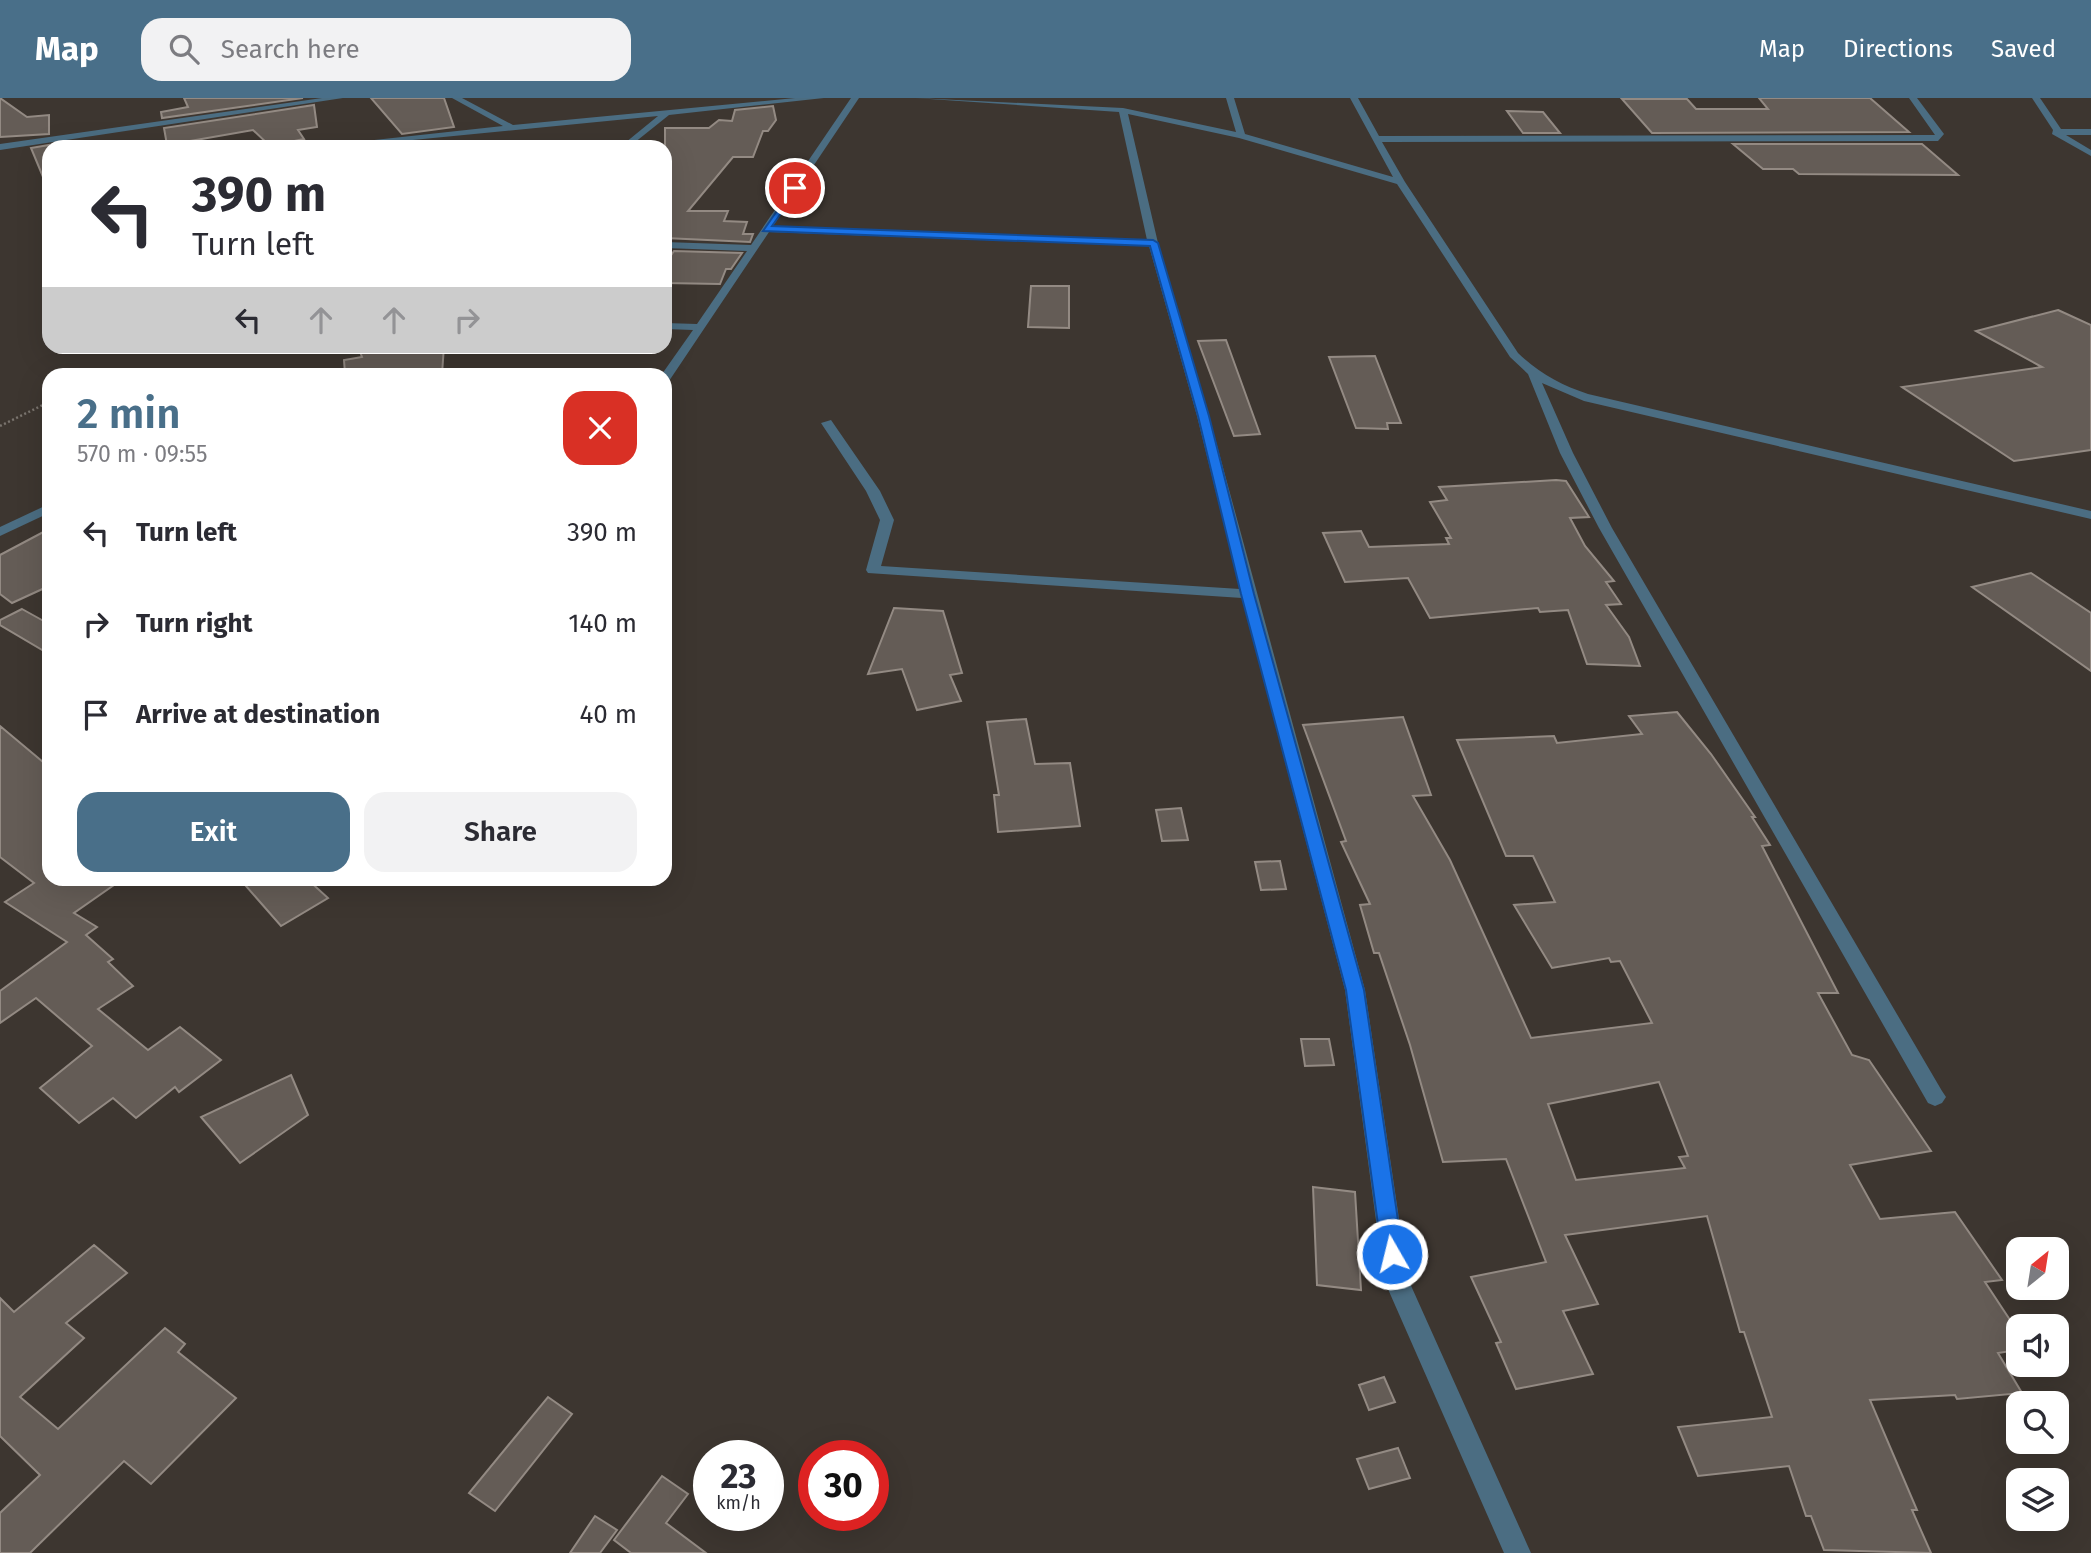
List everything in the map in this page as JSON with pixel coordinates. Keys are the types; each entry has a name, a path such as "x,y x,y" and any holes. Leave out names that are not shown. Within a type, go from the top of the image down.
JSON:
{"street":[{"path":"48,140 339,98"},
{"path":"456,98 509,127"},
{"path":"379,140 820,98"},
{"path":"672,368 855,98"},
{"path":"919,98 1123,110 1241,136 1400,182"},
{"path":"1230,98 1241,136"},
{"path":"1354,98 1400,182 1514,355 1533,375 1555,387 1584,397 2091,516"},
{"path":"1378,139 1938,138 1940,134 1913,98"},
{"path":"2036,98 2055,132 2066,141 2091,153"},
{"path":"1123,110 1153,243 1203,416 1355,990 1396,1280 1518,1553"},
{"path":"633,140 668,111"},
{"path":"473,140 482,129"},
{"path":"2055,132 2091,132"},
{"path":"0,147 42,141"},
{"path":"766,229 1153,243"},
{"path":"672,245 752,248"},
{"path":"672,326 699,327"},
{"path":"1533,375 1559,442 1613,542 1872,984 1935,1097"},
{"path":"827,424 873,491 887,520 873,570 1248,594"},
{"path":"0,532 42,511"}],"path":[{"path":"0,426 42,405"}],"building":[{"path":"0,98 27,117 49,115 49,134 0,137"},
{"path":"184,98 303,98 162,118 161,112 188,107"},
{"path":"371,98 444,98 454,127 402,134"},
{"path":"1759,98 1870,98 1909,132 1652,133 1622,99 1687,99 1696,109 1768,109"},
{"path":"314,105 317,127 298,130 304,139 299,140 264,140 253,130 196,140 166,140 164,128"},
{"path":"773,106 776,120 768,131 763,131 753,157 733,157 688,211 728,211 724,221 747,222 743,234 753,234 750,242 672,238 672,140 665,140 665,128 709,128 719,120 732,121 735,110"},
{"path":"1507,111 1543,112 1560,133 1523,133"},
{"path":"1733,144 1922,144 1958,175 1799,174 1793,169 1763,169"},
{"path":"42,146 42,175 31,148"},
{"path":"674,251 742,253 731,269 726,269 720,284 672,283"},
{"path":"1031,286 1069,286 1069,328 1028,327"},
{"path":"2058,310 2091,325 2091,450 2014,461 1902,387 2042,367 1976,331"},
{"path":"1226,340 1260,434 1234,436 1198,341"},
{"path":"361,354 443,354 442,368 345,368 344,360 362,357"},
{"path":"1375,356 1401,423 1387,423 1388,429 1356,428 1329,357"},
{"path":"1566,481 1589,517 1570,518 1585,546 1614,581 1606,582 1621,604 1606,605 1629,637 1640,666 1587,664 1568,610 1540,612 1538,608 1430,618 1408,578 1345,582 1323,533 1361,531 1369,547 1449,544 1446,538 1451,538 1430,502 1447,500 1439,487"},
{"path":"42,533 42,589 12,603 0,594 0,555"},
{"path":"2031,573 2091,613 2091,671 1972,587"},
{"path":"894,608 943,611 962,673 950,675 961,701 917,710 902,669 868,674"},
{"path":"22,609 42,620 42,650 0,625 0,620"},
{"path":"1677,712 1711,754 1755,817 1752,817 1770,845 1762,846 1838,993 1818,993 1852,1055 1869,1060 1931,1151 1850,1165 1880,1219 1955,1212 2002,1280 1985,1282 2006,1314 2006,1352 1998,1353 2006,1366 2006,1377 2012,1377 2021,1391 1957,1399 1955,1395 1870,1400 1917,1510 1912,1510 1931,1553 1824,1550 1811,1516 1806,1516 1789,1466 1698,1476 1678,1427 1772,1417 1744,1332 1740,1332 1707,1216 1565,1235 1598,1304 1563,1311 1593,1374 1516,1389 1496,1343 1501,1342 1471,1277 1546,1262 1506,1159 1443,1162 1410,1045 1379,953 1374,953 1360,905 1370,904 1341,842 1346,841 1303,725 1403,717 1431,795 1413,796 1450,860 1531,1038 1652,1023 1620,961 1611,962 1609,958 1552,968 1514,905 1555,902 1533,856 1506,856 1457,740 1554,736 1557,743 1642,734 1629,716","holes":["1659,1082 1688,1156 1679,1157 1685,1168 1576,1180 1548,1104"]},
{"path":"1026,719 1035,764 1070,763 1080,826 998,832 994,795 999,795 987,722"},
{"path":"0,726 42,761 42,886 113,886 74,913 97,927 86,935 113,959 108,962 133,986 98,1009 148,1050 180,1027 221,1060 179,1092 175,1087 136,1118 113,1098 79,1123 40,1088 92,1046 36,998 0,1023 0,991 67,942 5,902 34,883 0,857"},
{"path":"1181,808 1188,840 1162,841 1156,810"},
{"path":"1280,861 1286,889 1261,890 1255,862"},
{"path":"246,886 315,886 328,898 281,926"},
{"path":"1301,1039 1329,1039 1334,1065 1305,1066"},
{"path":"291,1075 308,1115 240,1163 201,1117"},
{"path":"1313,1187 1355,1192 1361,1290 1317,1285"},
{"path":"94,1245 127,1273 66,1323 84,1338 20,1397 58,1429 165,1328 185,1344 178,1352 236,1398 151,1484 124,1461 30,1553 0,1553 0,1513 40,1475 0,1436 0,1298 14,1312"},
{"path":"1384,1377 1395,1402 1369,1410 1359,1385"},
{"path":"548,1397 572,1414 495,1511 469,1493"},
{"path":"1398,1448 1410,1478 1369,1489 1357,1459"},
{"path":"662,1476 688,1494 666,1523 706,1553 631,1553 614,1540"},
{"path":"595,1516 617,1530 600,1553 570,1553"}],"route":[{"path":"795,188 766,229 1153,243 1203,416 1355,990 1392,1254"}]}
